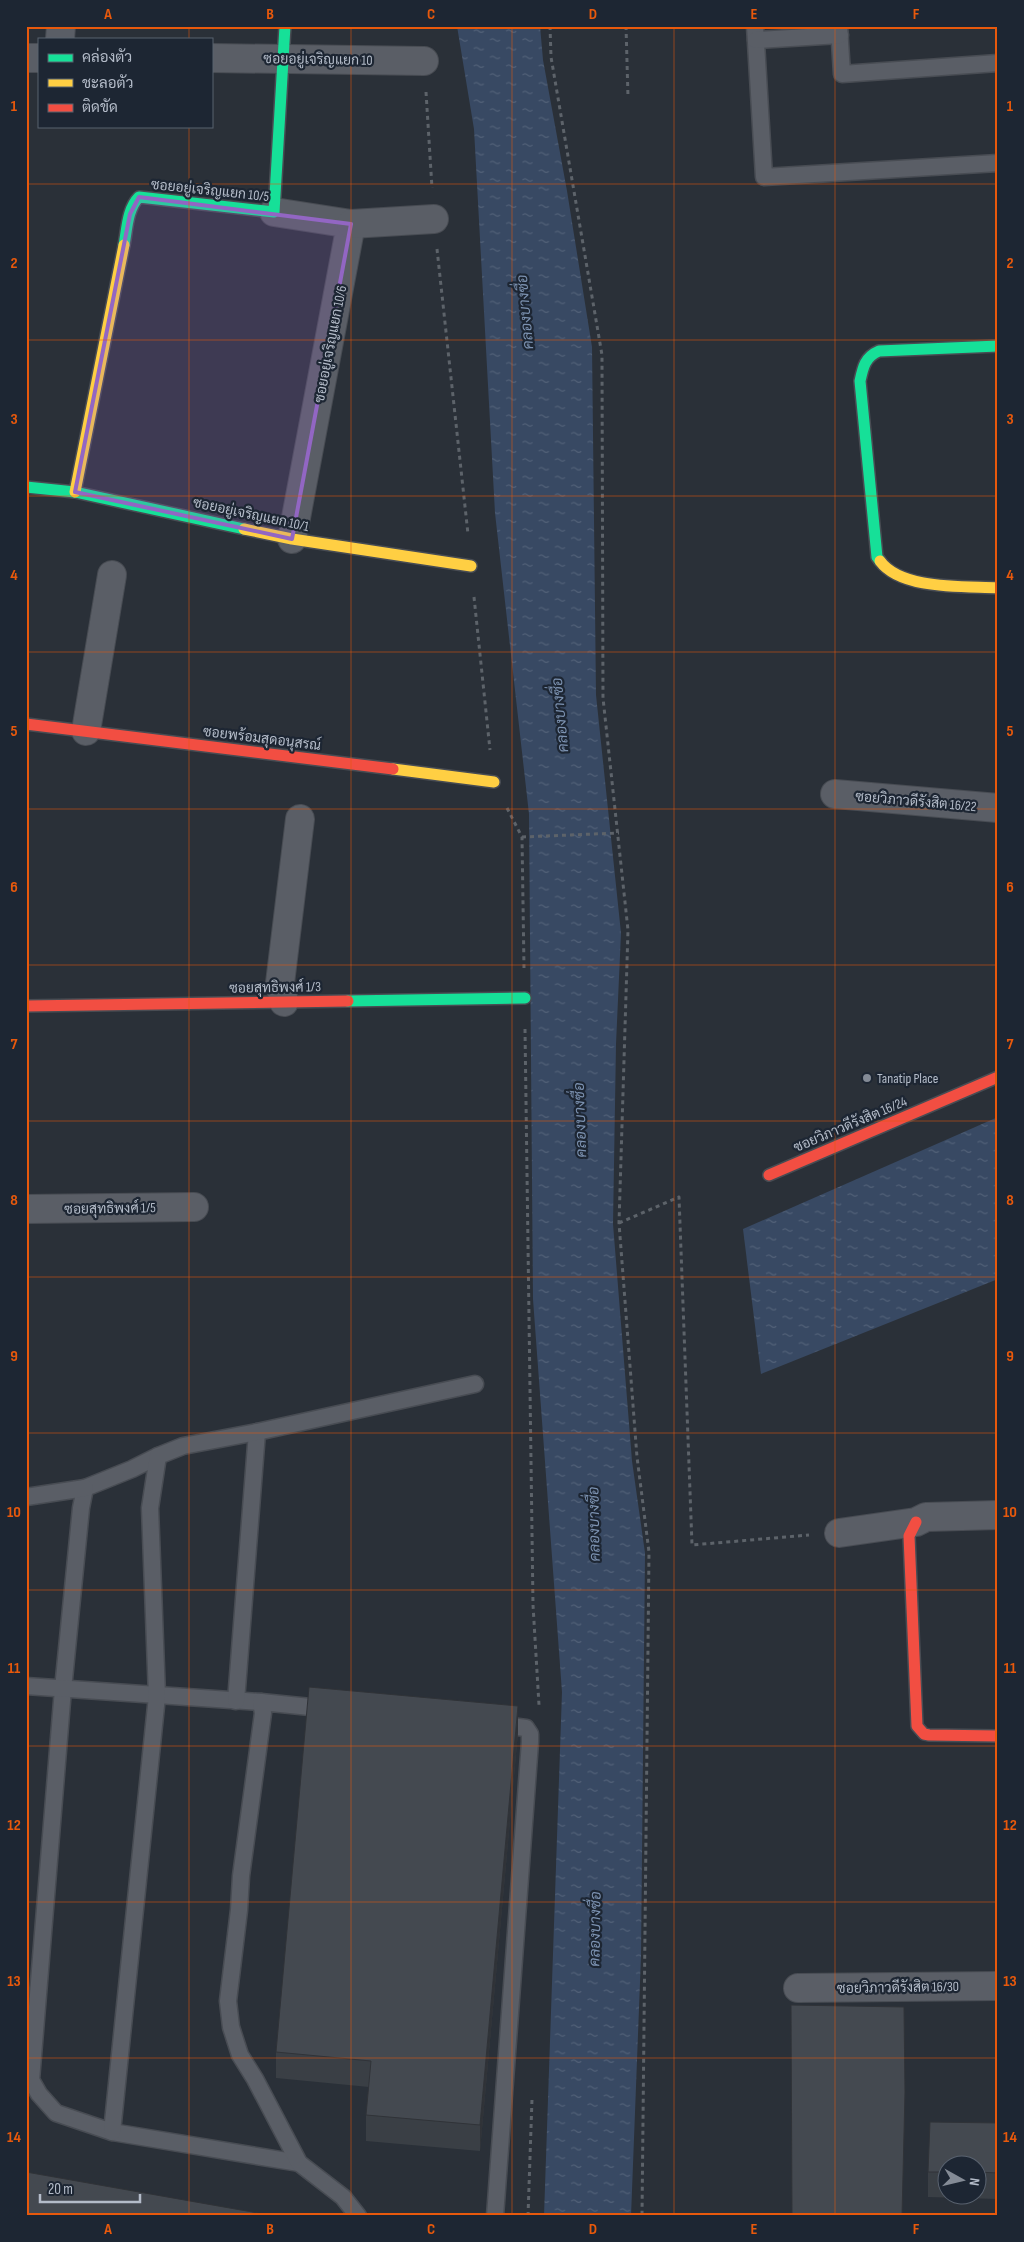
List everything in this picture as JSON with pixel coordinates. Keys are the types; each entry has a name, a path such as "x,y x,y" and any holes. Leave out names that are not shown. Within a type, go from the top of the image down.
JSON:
{"street":[{"name":"ซอยอยู่เจริญแยก 10/5","path":"75,492 130,214 134,202 139,197 274,212 285,26"},
{"name":"ซอยอยู่เจริญแยก 10","path":"212,58 424,61"},
{"path":"274,212 351,224 434,219"},
{"name":"ซอยอยู่เจริญแยก 10/6","path":"292,539 351,224"},
{"path":"998,346 879,351 869,354 860,381 877,557 888,572 902,580 998,588"},
{"name":"ซอยอยู่เจริญแยก 10/1","path":"26,487 75,492 292,539 471,566"},
{"path":"86,731 112,574"},
{"name":"ซอยพร้อมสุดอนุสรณ์","path":"26,724 494,782"},
{"name":"ซอยวิภาวดีรังสิต 16/22","path":"834,794 998,808"},
{"path":"284,1002 280,983 300,819"},
{"name":"ซอยสุทธิพงศ์ 1/3","path":"26,1006 525,998"},
{"name":"ซอยวิภาวดีรังสิต 16/24","path":"769,1175 998,1077"},
{"name":"ซอยสุทธิพงศ์ 1/5","path":"26,1209 194,1207"},
{"path":"839,1533 916,1522 926,1516 998,1515"},
{"path":"916,1522 909,1536 917,1726 924,1734 929,1735 998,1736"},
{"name":"ซอยวิภาวดีรังสิต 16/30","path":"798,1988 998,1986"}],"lane":[{"path":"998,64 842,74 840,31 755,33 764,177 998,163"},
{"path":"26,1497 85,1488 183,1446 257,1432 474,1384"},
{"path":"236,1701 257,1432"},
{"path":"112,2132 157,1696 150,1508 158,1456"},
{"path":"85,1488 81,1508 62,1688 31,2080 39,2094 56,2113 112,2132 299,2163"},
{"path":"26,1686 261,1702 350,1711"},
{"path":"261,1702 262,1713 241,1876 239,1910 228,2001 231,2027 240,2055 255,2079 299,2163 343,2197 358,2216"},
{"path":"476,1722 522,1727 529,1731 530,1734 495,2216"}],"path":[{"path":"550,26 551,57 602,355 604,698 628,930 618,1224 637,1457 649,1552 642,2216"},
{"path":"626,26 628,97"},
{"path":"424,61 434,219 494,782 522,837 533,1605 539,1712"},
{"path":"522,837 619,833"},
{"path":"618,1224 679,1197 692,1545 839,1533"},
{"path":"528,2216 532,2098"}],"highlighted area":[{"path":"139,197 351,224 292,539 75,492 130,214"}],"water":[{"name":"คลองบางซื่อ","path":"457,26 540,26 543,60 567,191 592,347 596,695 621,933 616,1044 613,1224 632,1461 645,1553 641,1956 631,2216 544,2216 562,1692 533,1299 529,814 495,513 474,129"},
{"path":"998,1117 998,1279 761,1374 743,1229"}],"building":[{"path":"309,1687 518,1706 480,2125 366,2115 371,2061 276,2052"},
{"path":"791,2005 904,2007 905,2092 902,2216 792,2216"},
{"path":"930,2122 998,2123 998,2173 986,2172 986,2154 936,2154 936,2172 928,2172"},
{"path":"26,2172 275,2216 26,2216"},
{"path":"917,2214 953,2216 917,2216"}],"traffic: fast":[{"path":"124,245 132,207 139,197 274,212 285,26"},
{"path":"880,561 877,557 860,381 865,363 874,353 879,351 998,346"},
{"path":"26,487 75,492 244,529"},
{"path":"348,1001 525,998"}],"traffic: slow":[{"path":"75,492 124,245"},
{"path":"244,529 292,539 471,566"},
{"path":"880,561 890,570 918,582 934,585 998,588"},
{"path":"393,769 494,782"}],"traffic: jam":[{"path":"26,724 393,769"},
{"path":"26,1006 348,1001"},
{"path":"769,1175 998,1077"},
{"path":"916,1522 909,1536 917,1726 924,1734 929,1735 998,1736"}],"place":[{"name":"Tanatip Place","path":"867,1078"}]}
